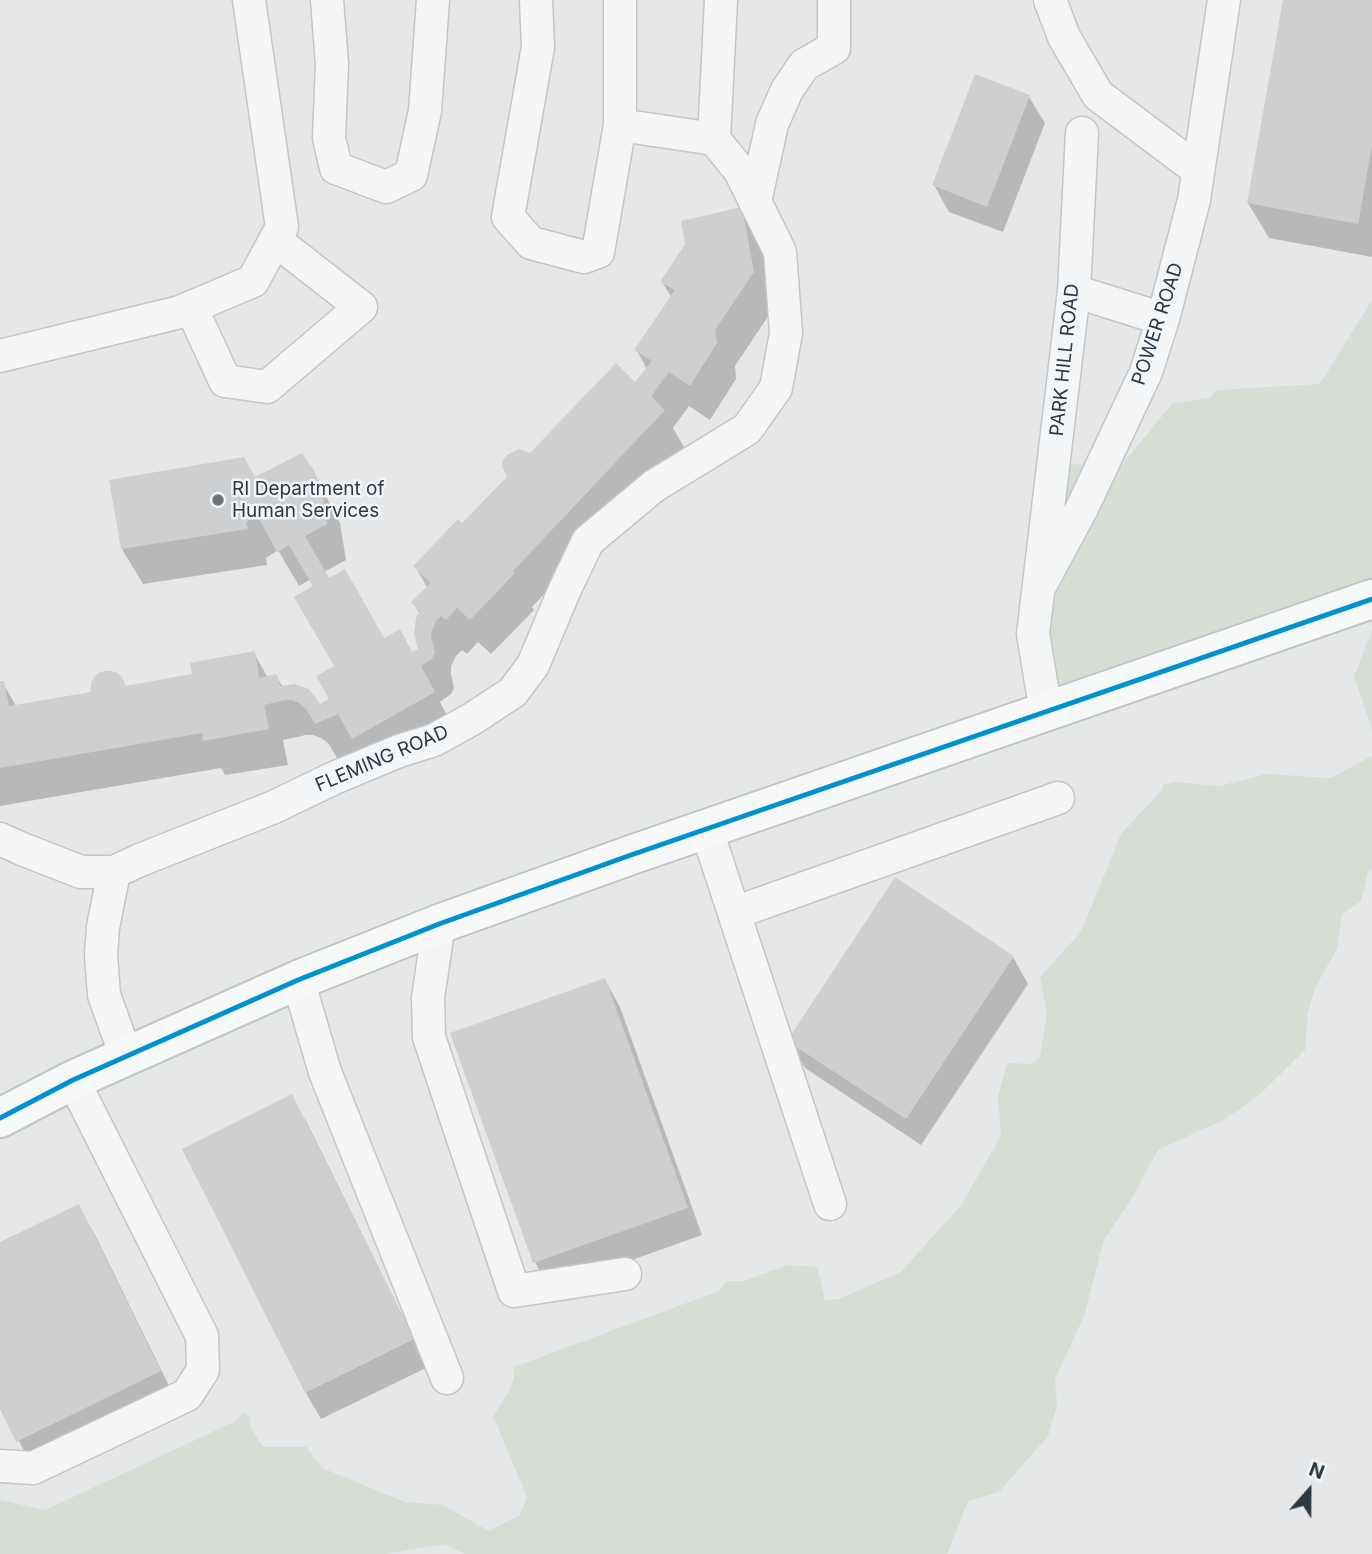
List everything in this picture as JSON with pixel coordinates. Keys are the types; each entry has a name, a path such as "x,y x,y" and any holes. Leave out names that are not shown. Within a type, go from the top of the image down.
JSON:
{"main road":[{"path":"0,1118 126,1056 299,980 439,925 706,828 1372,600"}],"street":[{"path":"0,356 180,312 253,281 282,228 248,0"},
{"path":"327,0 332,64 329,138 336,168 386,187 411,175 425,111 433,0"},
{"path":"536,0 538,47 508,217 531,243 584,257 598,252 620,125 620,0"},
{"path":"620,125 714,139 721,0"},
{"path":"755,202 772,124 787,90 804,65 834,48 834,0"},
{"path":"1050,0 1064,37 1098,95 1198,170"},
{"name":"POWER ROAD","path":"1046,712 1034,634 1040,586 1082,508 1146,372 1163,319 1194,200 1224,0"},
{"name":"PARK HILL ROAD","path":"1040,586 1074,291 1082,133"},
{"name":"FLEMING ROAD","path":"0,839 81,872 114,872 274,807 399,751 434,740 513,692 533,665 588,541 654,486 747,429 776,388 786,333 780,252 740,171 714,139"},
{"path":"191,307 225,381 267,387 361,307 275,240"},
{"path":"1074,291 1163,319"},
{"path":"734,913 1058,798"},
{"path":"706,828 830,1204"},
{"path":"114,872 103,927 101,955 104,995 126,1056"},
{"path":"439,925 428,998 429,1037 514,1291 625,1274"},
{"path":"299,980 325,1072 447,1378"},
{"path":"0,1466 33,1468 187,1395 202,1370 202,1336 73,1080"}],"shaded area":[{"path":"1372,300 1372,599 1047,699 1052,463 1120,467 1172,404 1210,398 1217,390 1320,384"},
{"path":"1372,630 1372,730 1354,677"},
{"path":"1372,756 1372,868 1368,872 1361,901 1342,915 1337,949 1316,986 1308,1012 1305,1050 1257,1097 1225,1119 1158,1150 1134,1195 1104,1240 1084,1316 1055,1379 1057,1406 1048,1436 999,1492 968,1501 947,1554 465,1554 445,1544 386,1554 0,1554 0,1500 45,1510 236,1421 244,1412 250,1417 251,1429 263,1447 307,1447 322,1468 405,1502 443,1505 489,1531 520,1515 527,1497 493,1416 509,1392 514,1378 514,1367 719,1291 727,1281 744,1281 787,1265 817,1267 825,1300 839,1299 901,1272 961,1205 1001,1136 998,1096 1007,1063 1030,1064 1040,1057 1047,1014 1040,977 1081,932 1121,834 1162,790 1163,785 1175,782 1219,786 1266,774 1331,778"}],"building":[{"path":"1283,0 1372,0 1372,146 1358,224 1247,203"},
{"path":"975,74 1030,95 987,207 932,185"},
{"name":"RI Department of Human Services","path":"742,207 754,272 715,330 717,343 690,386 669,372 651,396 665,410 513,571 515,573 470,620 457,608 446,620 441,616 436,620 431,637 435,652 432,659 421,666 435,692 352,739 338,714 315,724 307,710 299,703 285,700 264,705 269,729 203,741 202,733 0,768 0,681 4,681 9,706 91,692 93,678 105,671 118,673 125,686 192,674 190,663 255,651 259,678 277,674 280,686 295,684 309,689 320,704 329,699 316,676 334,666 294,597 313,586 289,545 277,552 257,515 246,522 248,529 121,549 109,480 244,457 255,477 302,453 321,486 327,524 305,536 329,578 345,569 384,638 400,629 412,652 418,649 414,634 416,618 420,611 411,602 431,583 413,566 458,519 462,523 507,477 502,467 507,455 519,449 530,453 616,363 635,382 652,361 634,350 675,290 660,282 685,244 681,221"},
{"path":"895,877 1014,956 906,1119 787,1041"},
{"path":"605,978 688,1208 533,1263 450,1033"},
{"path":"292,1094 414,1339 305,1393 182,1149"},
{"path":"79,1204 161,1371 16,1442 0,1409 0,1242"}],"transit line":[{"path":"0,1118 73,1080 298,980 439,924 1372,599"}],"place":[{"name":"RI Department of Human Services","path":"218,500"}]}
